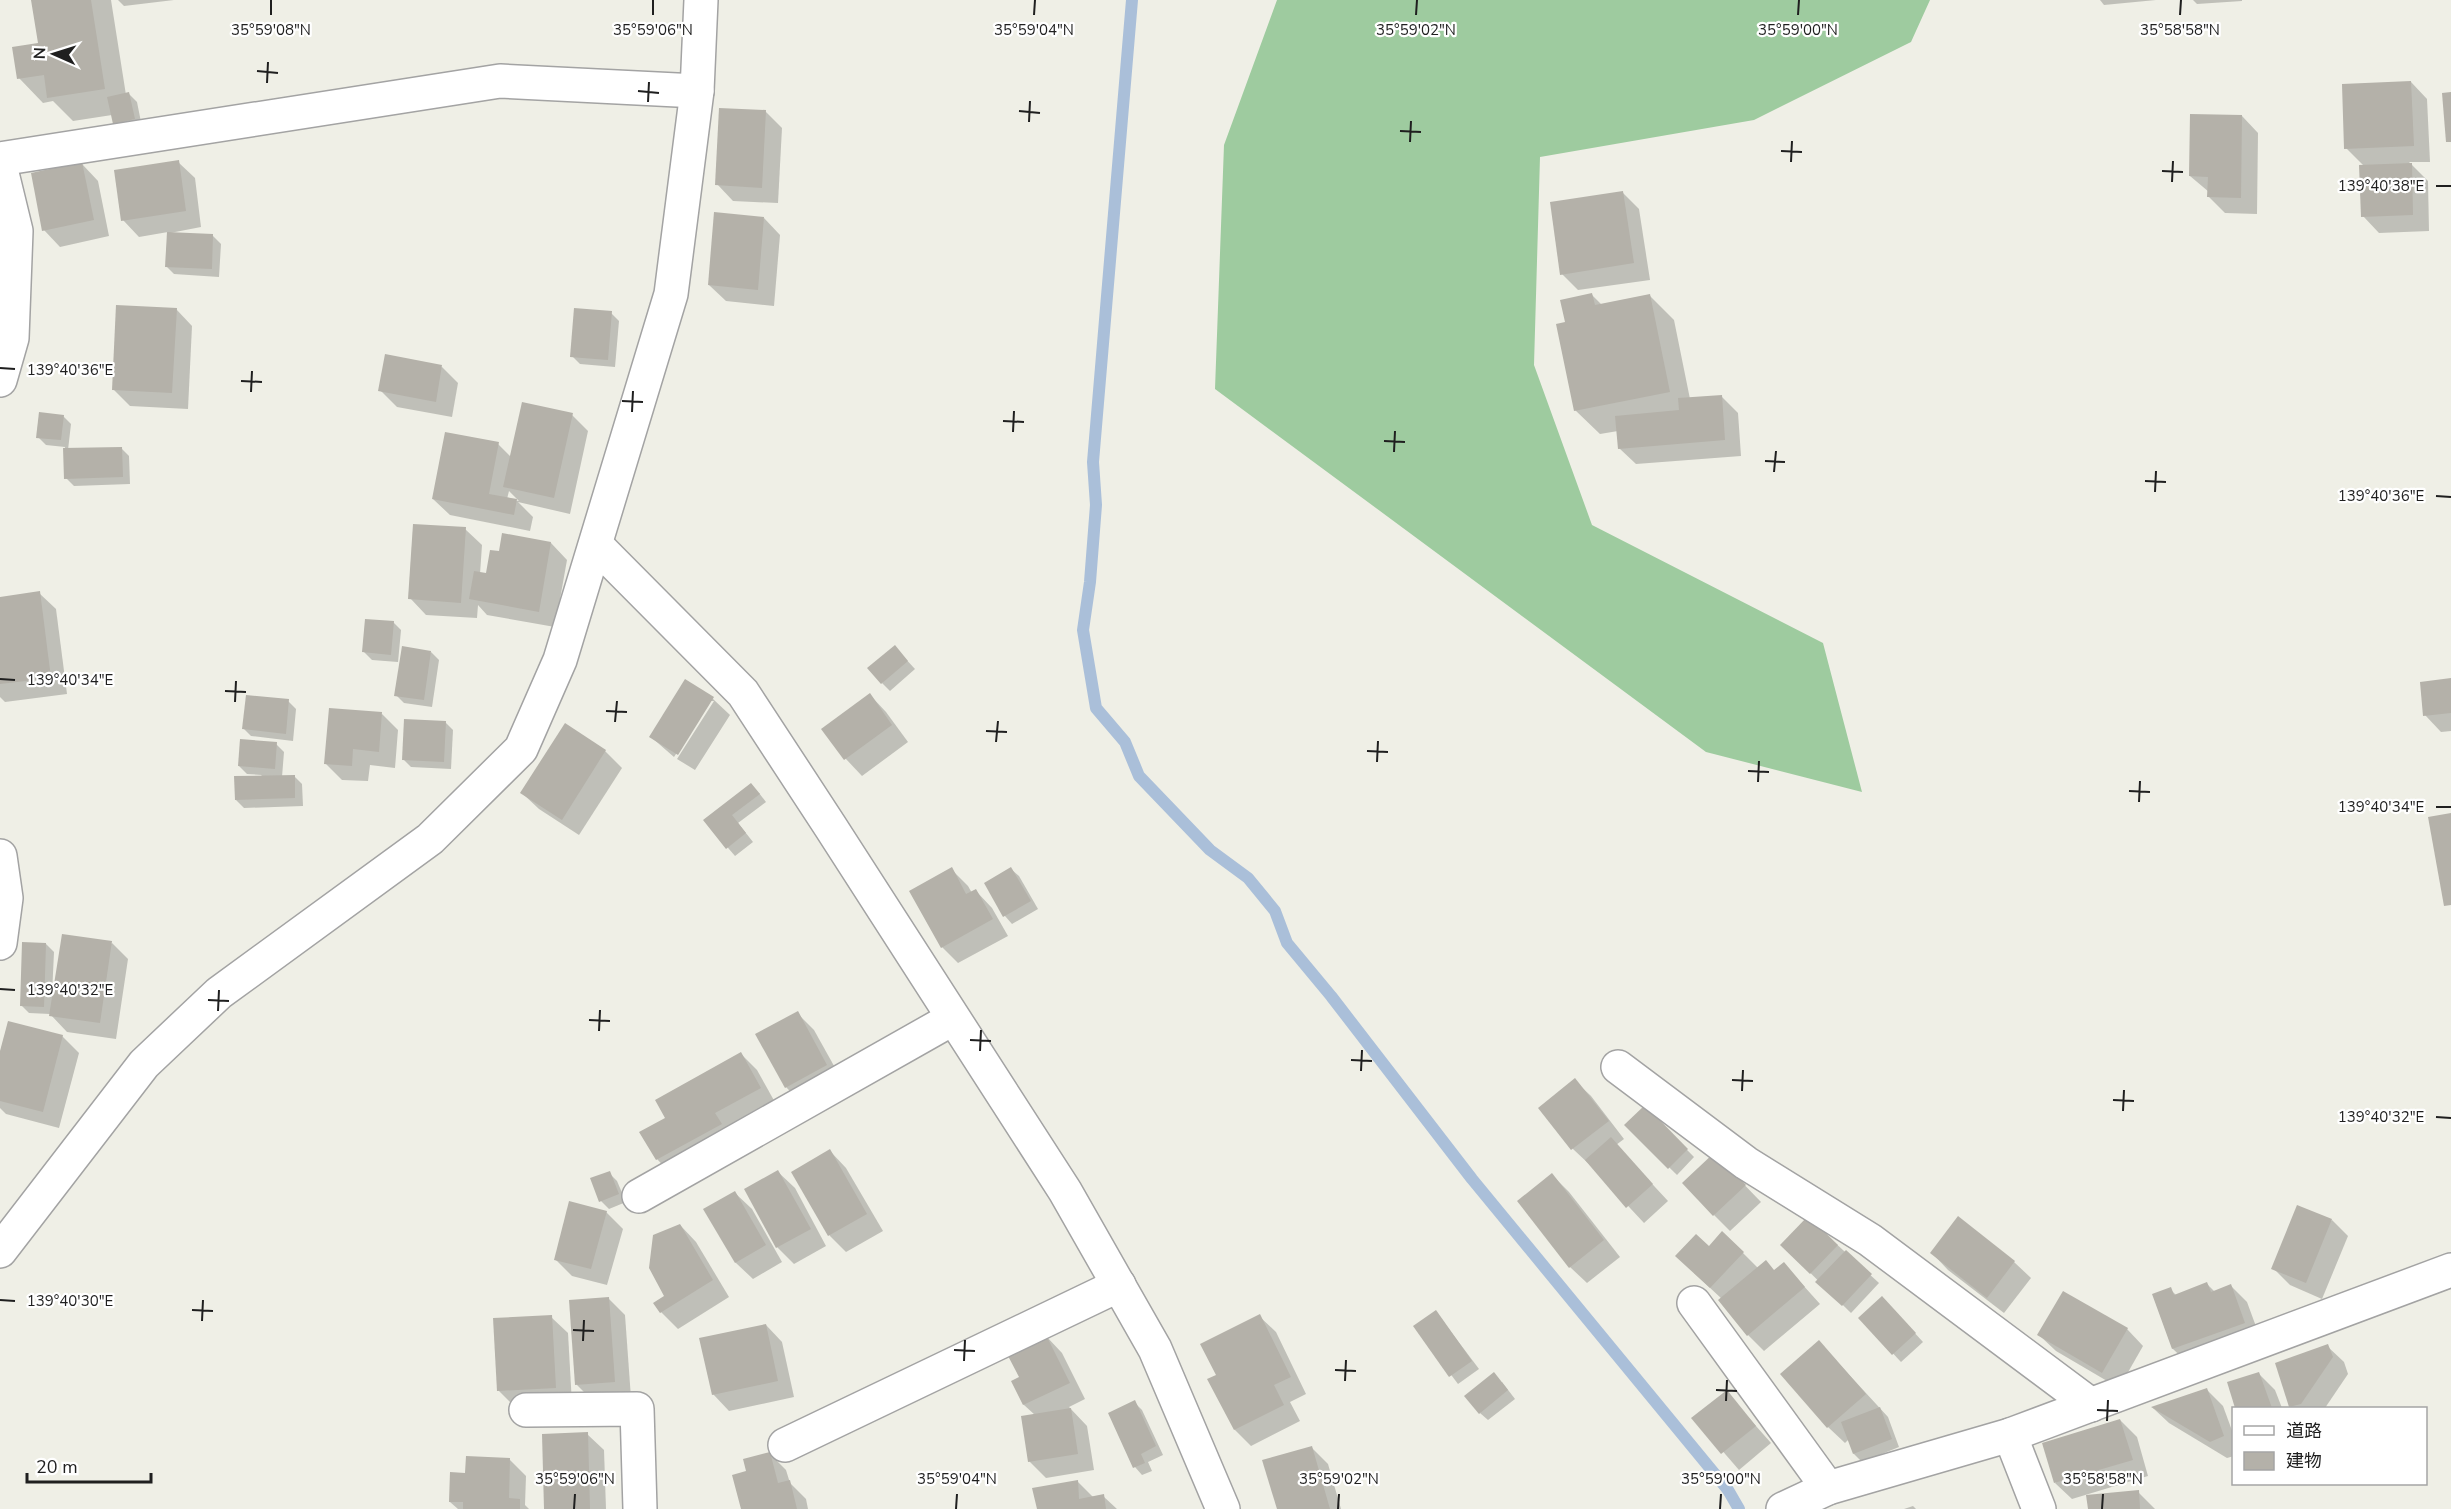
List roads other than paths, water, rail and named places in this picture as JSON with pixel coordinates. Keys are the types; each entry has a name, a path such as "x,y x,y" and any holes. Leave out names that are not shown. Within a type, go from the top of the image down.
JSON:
{"street":[{"path":"0,1251 144,1064 219,993 430,839 520,749 560,660 597,546 671,294 697,91 701,0"},
{"path":"0,159 500,81 697,91"},
{"path":"0,165 16,231 12,338 0,380"},
{"path":"597,546 743,693 1065,1191 1155,1349 1223,1509"},
{"path":"0,856 3,898 0,943"},
{"path":"639,1196 952,1019"},
{"path":"1618,1067 1746,1163 1870,1240 2091,1406"},
{"path":"1783,1509 1828,1488 2010,1435 2451,1270"},
{"path":"785,1445 1119,1285"},
{"path":"1694,1303 1828,1488"},
{"path":"526,1410 637,1409 640,1509"},
{"path":"2010,1435 2039,1509"}],"waterway":[{"path":"1132,0 1093,462 1096,505 1090,582 1083,630 1096,708 1125,742 1139,776 1210,850 1248,878 1275,911 1287,943 1331,996 1472,1179 1728,1490 1739,1509"}]}
